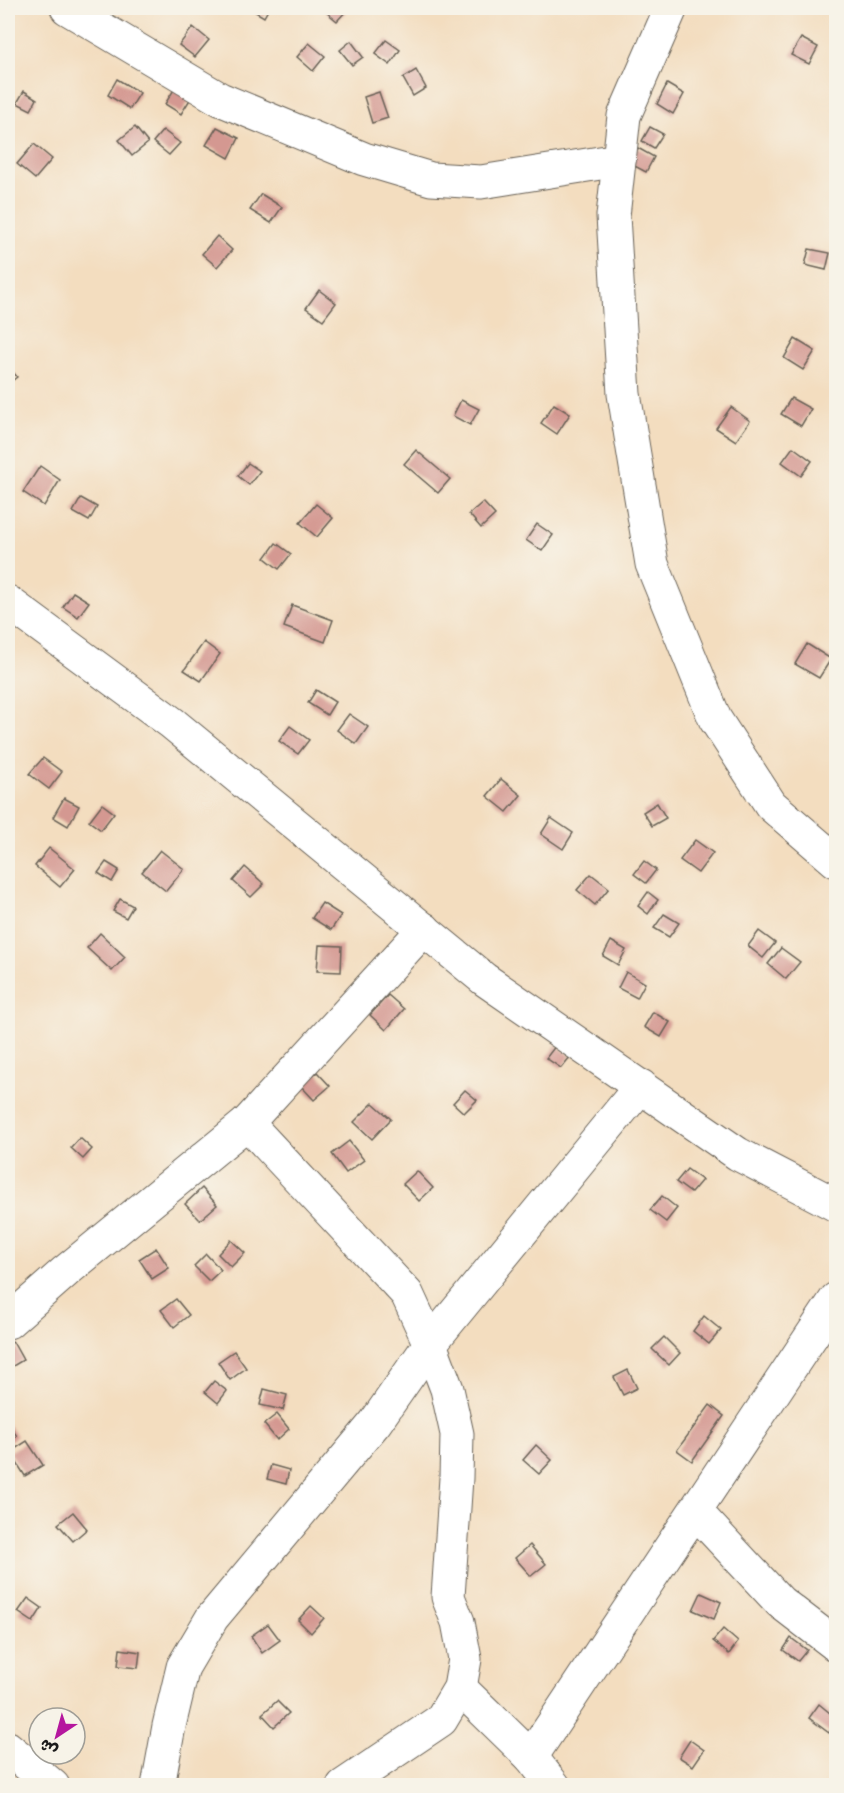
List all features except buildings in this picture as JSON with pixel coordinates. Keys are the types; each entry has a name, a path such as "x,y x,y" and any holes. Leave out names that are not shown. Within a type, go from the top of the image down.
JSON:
{"street":[{"path":"67,8 220,99 364,159 431,179 481,182 619,160"},
{"path":"671,8 624,116 613,216 624,394 652,564 714,719 771,805 837,861"},
{"path":"8,602 172,723 484,979 738,1154 837,1205"},
{"path":"8,1322 75,1264 248,1123 423,929"},
{"path":"158,1785 183,1667 212,1618 375,1423 430,1344 641,1086"},
{"path":"248,1123 407,1294 447,1389 458,1434 447,1597 458,1622 465,1659 459,1688 441,1720 352,1784"},
{"path":"531,1757 837,1299"},
{"path":"696,1512 780,1602 837,1645"},
{"path":"459,1688 531,1757 554,1785"},
{"path":"8,1748 53,1785"}]}
